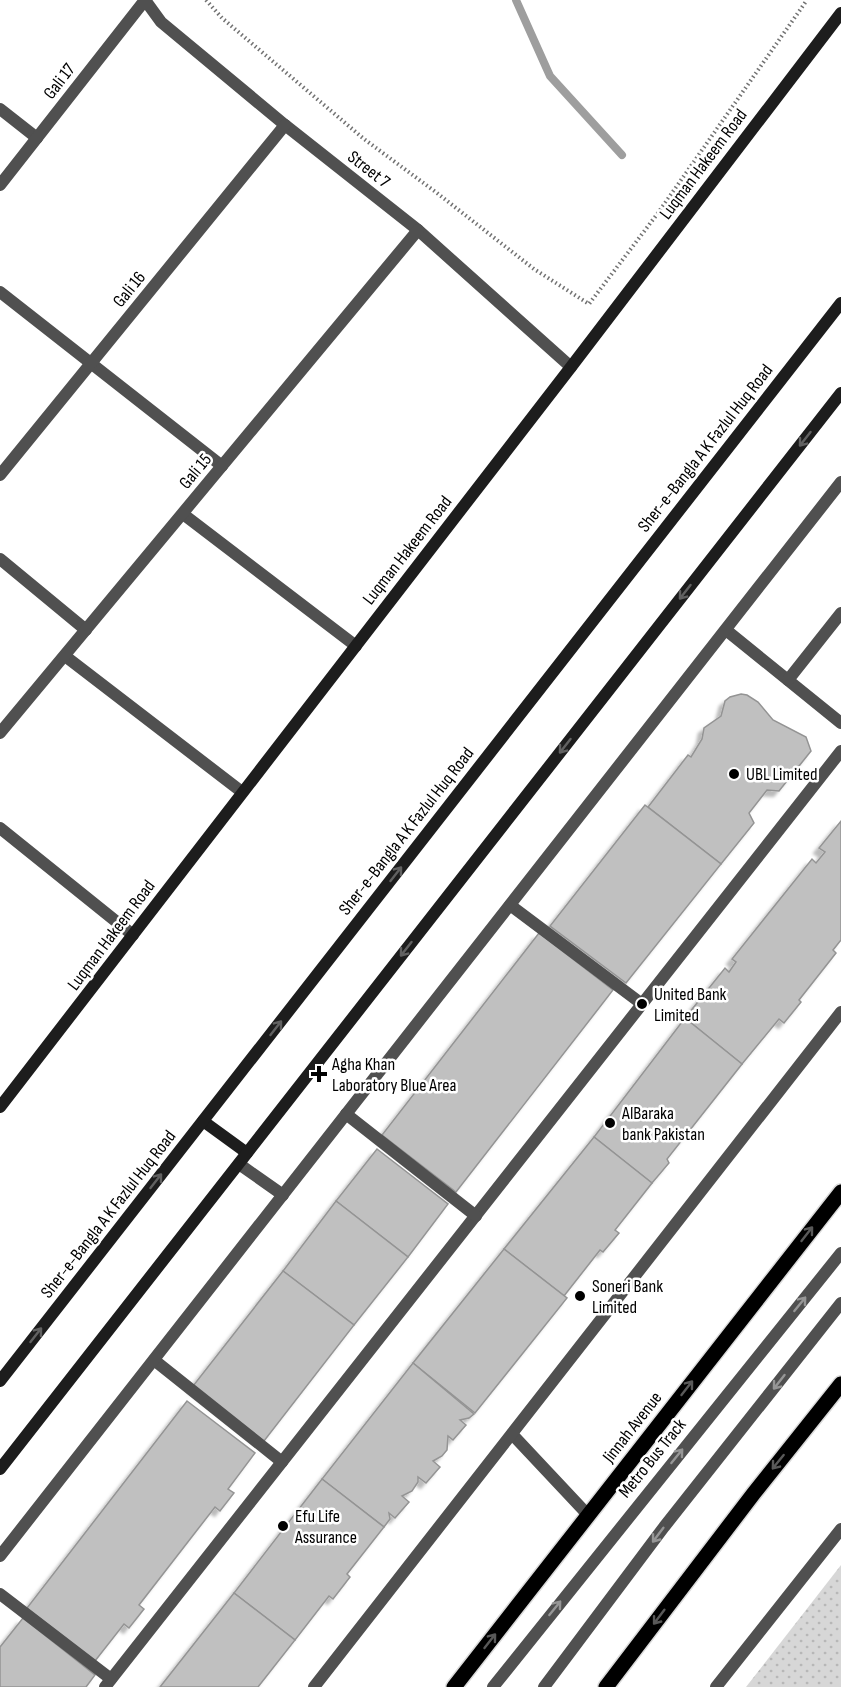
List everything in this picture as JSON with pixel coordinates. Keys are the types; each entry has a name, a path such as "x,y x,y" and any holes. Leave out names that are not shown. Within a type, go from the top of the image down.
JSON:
{"main road":[{"name":"Luqman Hakeem Road","path":"0,1107 4,1093 133,935 841,13"},
{"name":"Sher-e-Bangla A K Fazlul Huq Road","path":"0,1381 841,303"},
{"path":"0,1469 841,393"},
{"path":"203,1121 247,1153"},
{"name":"Jinnah Avenue","path":"454,1687 841,1192"},
{"path":"606,1687 754,1493 841,1384"}],"street":[{"name":"Street 7","path":"145,0 162,22 285,125 418,231 571,367"},
{"name":"Gali 17","path":"0,185 145,0"},
{"path":"0,109 37,138"},
{"name":"Gali 16","path":"0,475 285,125"},
{"name":"Gali 15","path":"0,734 418,231"},
{"path":"0,292 222,466"},
{"path":"0,1556 841,482"},
{"path":"183,514 356,646"},
{"path":"0,559 86,630"},
{"path":"788,680 841,613"},
{"path":"726,630 841,723"},
{"path":"65,656 242,792"},
{"path":"0,1594 108,1683 841,751"},
{"path":"0,828 133,935"},
{"path":"510,904 642,1004"},
{"path":"314,1687 841,1012"},
{"path":"346,1114 476,1216"},
{"path":"239,1164 283,1195"},
{"name":"Metro Bus Track","path":"493,1687 841,1253"},
{"path":"544,1687 664,1527 841,1303"},
{"path":"154,1360 282,1462"},
{"path":"512,1434 588,1515"},
{"path":"716,1687 841,1529"}],"path":[{"path":"206,0 222,18 364,139 534,269 589,304 658,213 807,0"}],"shaded area":[{"path":"841,1565 841,1687 746,1687"}],"building":[{"name":"UBL Limited","path":"741,694 758,702 773,720 806,737 811,751 779,791 767,790 749,813 754,823 721,864 648,807 688,755 691,757 702,739 704,728 721,716 725,701"},
{"path":"645,805 721,864 626,983 550,926"},
{"path":"841,821 841,940 833,950 836,953 784,1023 779,1019 742,1064 685,1018 725,968 729,972 736,962 732,959 812,859 816,863 825,852 819,848"},
{"path":"539,933 613,990 456,1192 382,1135"},
{"path":"685,1018 742,1064 667,1159 669,1163 652,1183 594,1137"},
{"path":"594,1137 652,1183 615,1230 619,1233 603,1252 600,1250 564,1296 504,1249"},
{"path":"377,1149 448,1204 408,1257 336,1201"},
{"path":"336,1201 408,1257 354,1325 283,1271"},
{"path":"504,1249 567,1298 475,1413 413,1363"},
{"path":"283,1271 354,1325 264,1441 193,1386"},
{"path":"413,1363 474,1414 460,1420 466,1425 453,1440 448,1436 447,1450 433,1461 440,1467 426,1483 418,1477 418,1482 412,1491 402,1496 409,1502 395,1518 389,1513 390,1519 384,1527 322,1479"},
{"path":"187,1401 255,1453 228,1489 234,1493 220,1511 215,1507 139,1605 144,1609 129,1628 124,1624 95,1661 27,1608"},
{"path":"322,1479 384,1527 347,1574 350,1577 333,1599 329,1596 295,1640 234,1593"},
{"path":"234,1593 295,1640 258,1687 160,1687"},
{"path":"23,1618 95,1675 86,1687 0,1687 0,1647"}],"waterway":[{"path":"516,0 550,76 622,155"}],"place":[{"name":"UBL Limited","path":"734,774"},
{"name":"United Bank Limited","path":"642,1004"},
{"name":"Agha Khan Laboratory Blue Area","path":"319,1074"},
{"name":"AlBaraka bank Pakistan","path":"610,1123"},
{"name":"Soneri Bank Limited","path":"580,1296"},
{"name":"Efu Life Assurance","path":"283,1526"}]}
